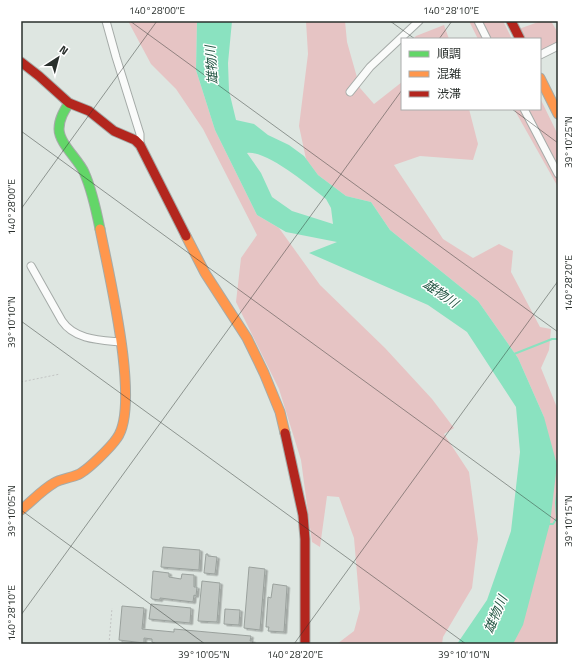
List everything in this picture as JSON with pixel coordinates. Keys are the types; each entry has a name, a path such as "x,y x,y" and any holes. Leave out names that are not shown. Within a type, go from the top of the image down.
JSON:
{"street":[{"path":"106,21 140,134 140,145"},
{"path":"350,92 370,67 419,21"},
{"path":"478,21 486,38"},
{"path":"511,21 520,38"},
{"path":"541,54 558,46"},
{"path":"21,62 69,103 89,111 114,131 135,140 140,145 201,266 247,338 264,373 280,412 294,465 303,515 305,538 305,644"},
{"path":"541,80 557,109"},
{"path":"21,510 55,482 78,475 85,471 117,439 122,430 125,419 126,390 120,342 94,198 83,170 65,144 59,130 61,116 69,103"},
{"path":"525,110 558,174"},
{"path":"31,266 62,321 69,329 79,335 89,338 120,342"}],"path":[{"path":"21,382 60,374"},
{"path":"109,644 112,608"}],"shaded area":[{"path":"128,21 197,21 196,70 215,130 257,215 279,228 320,285 385,348 432,399 454,428 444,434 469,472 478,539 472,588 443,637 442,644 337,644 354,631 360,609 354,538 339,497 327,496 320,547 312,542 301,460 279,389 236,302 241,258 257,235 203,129 176,89 151,64"},
{"path":"306,21 345,21 347,42 360,88 374,104 401,83 401,110 469,110 478,144 473,160 420,156 394,165 443,239 473,258 499,244 513,251 511,272 540,327 551,329 549,350 541,368 558,410 558,644 513,644 544,417 518,358 478,301 390,230 371,202 346,196 318,175 306,159 299,126 308,54"},
{"path":"469,21 503,21 512,38 478,38"},
{"path":"541,21 551,21 558,33 558,46 541,54 541,38 520,38 516,30"},
{"path":"444,25 449,38 414,38"},
{"path":"541,100 558,135 558,187 515,110 541,110"}],"water":[{"name":"雄物川","path":"197,21 232,21 228,63 229,91 236,120 254,124 268,135 289,145 304,156 318,175 346,196 371,202 390,230 478,301 518,358 544,417 557,465 550,523 523,625 513,644 457,644 487,600 511,531 520,452 516,407 467,332 428,305 309,253 337,242 286,232 257,215 215,130 196,70","holes":["247,153 265,157 288,170 326,199 331,208 333,224 292,211 272,197 261,173"]}],"building":[{"path":"163,547 200,550 199,570 161,567"},
{"path":"206,554 208,554 208,556 217,557 215,574 204,573"},
{"path":"249,567 265,569 260,630 244,628"},
{"path":"153,571 169,573 169,577 181,579 182,574 194,575 194,587 197,587 196,596 194,595 193,602 160,598 160,600 152,599"},
{"path":"202,581 220,583 217,622 198,621"},
{"path":"273,584 287,586 284,632 268,631 269,627 266,627 268,597 271,598"},
{"path":"151,604 191,608 190,623 149,619"},
{"path":"122,606 144,608 142,629 174,632 174,629 251,636 250,641 253,641 252,644 157,644 152,642 152,639 144,638 144,643 119,640"},
{"path":"225,609 240,610 239,625 224,624"}],"waterway":[{"path":"514,354 552,339 558,339"},
{"path":"548,524 553,524 557,518 556,503 558,493"}],"traffic: fast":[{"path":"69,103 60,122 60,134 62,140 78,162 87,179 92,193 100,229"}],"traffic: slow":[{"path":"541,80 558,114"},
{"path":"21,510 41,492 59,480 77,475 92,464 117,438 123,421 126,397 124,368 115,305 100,229"},
{"path":"186,236 205,273 247,338 264,373 280,412 285,433"}],"traffic: jam":[{"path":"511,21 520,38"},
{"path":"21,62 69,103 89,111 114,131 135,140 140,145 186,236"},
{"path":"285,433 303,515 305,539 305,644"}]}
